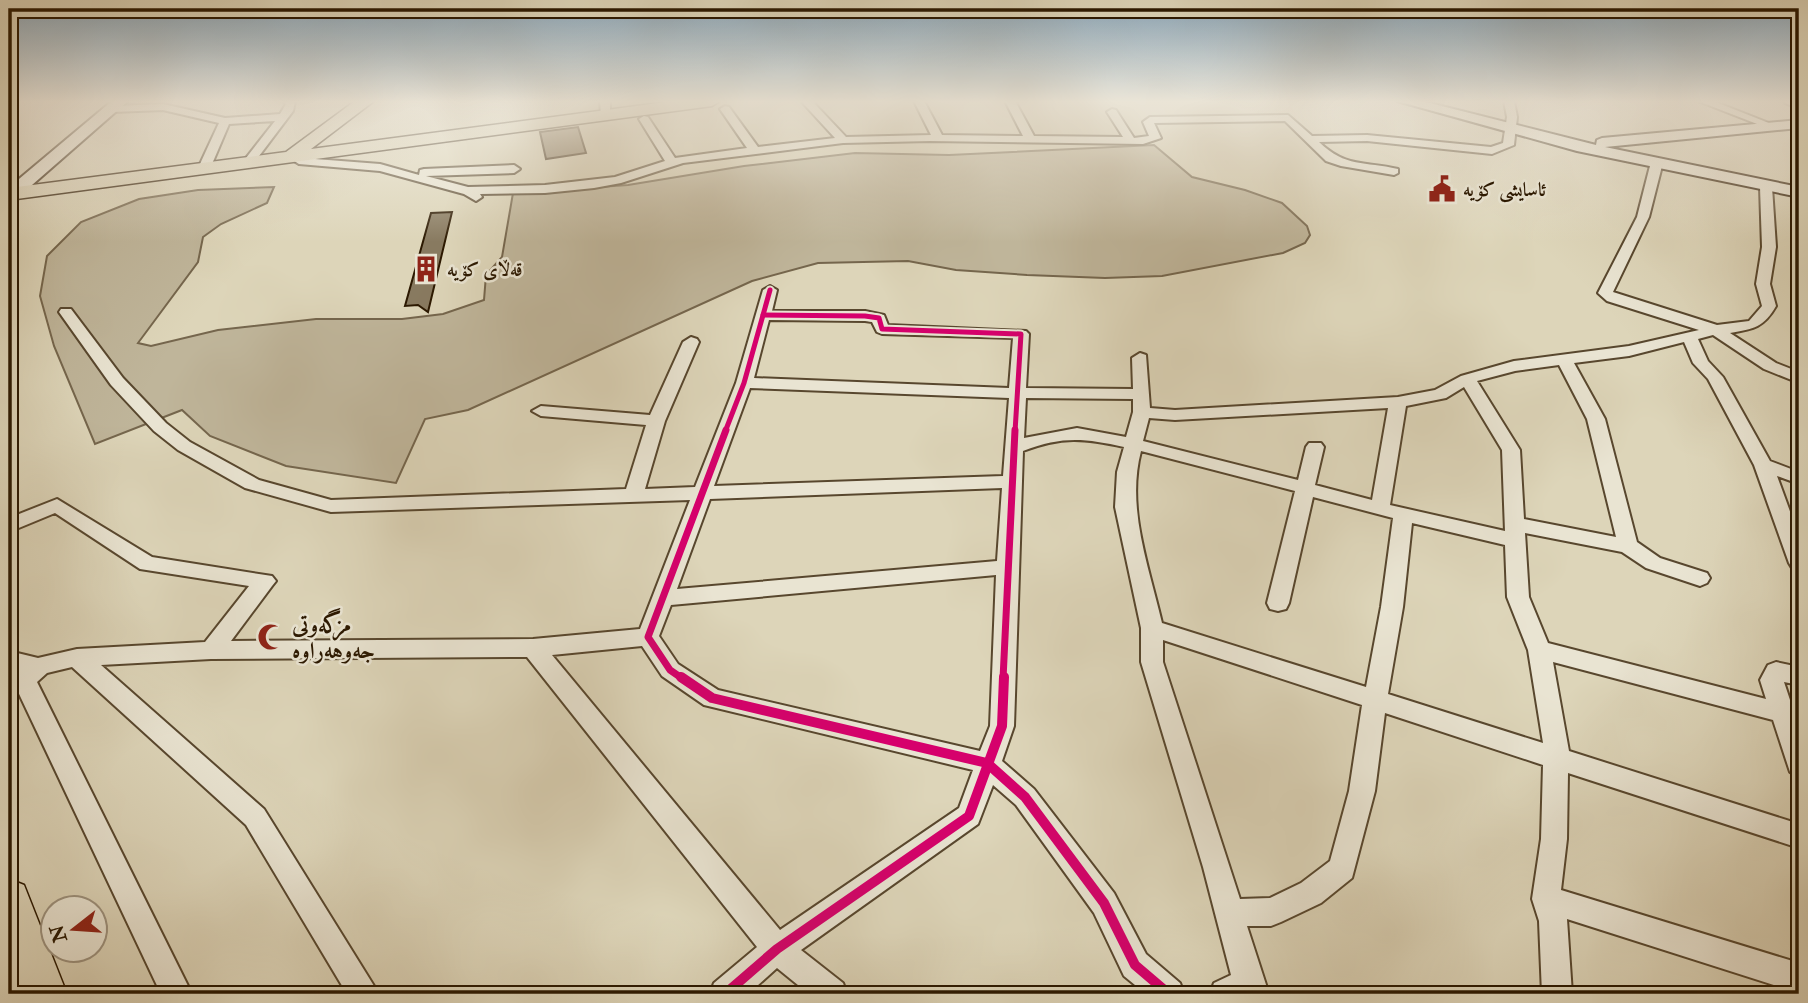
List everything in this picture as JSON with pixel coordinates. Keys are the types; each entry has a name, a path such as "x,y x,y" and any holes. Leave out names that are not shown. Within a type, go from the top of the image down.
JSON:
{"main road":[{"path":"9,215 13,192 63,148"},
{"path":"13,192 293,154 302,148"},
{"path":"13,192 335,148"},
{"path":"1586,148 1799,192"},
{"path":"9,900 44,994"}],"street":[{"path":"206,164 213,148"},
{"path":"252,158 260,148"},
{"path":"661,148 671,163"},
{"path":"293,154 299,161 380,168 468,191 545,189 594,184 629,177 671,163 774,148"},
{"path":"1318,148 1330,159 1341,163 1394,172"},
{"path":"1461,148 1492,151 1501,148"},
{"path":"1657,162 1643,217 1605,293 1612,298 1716,330 1770,366 1799,378"},
{"path":"406,174 514,169"},
{"path":"744,383 1018,393 1141,403 1175,415 1398,402 1440,394 1467,379 1514,366 1629,351 1716,330 1753,325 1762,318 1769,306 1763,284 1769,247 1766,187"},
{"path":"468,191 478,199"},
{"path":"648,637 665,598 744,383 770,290"},
{"path":"66,312 117,381 160,427 184,446 252,484 331,506 1013,482"},
{"path":"725,994 777,949 969,816 1002,726 1007,567 1021,334 882,329 879,318 865,316 763,315"},
{"path":"1689,336 1701,363 1716,377 1763,465 1799,563"},
{"path":"633,497 656,421 691,342"},
{"path":"1140,358 1141,403 1126,472 1125,507 1152,628 1152,662 1229,913 1242,991"},
{"path":"1564,360 1596,419 1628,546"},
{"path":"1467,379 1511,450 1518,597 1539,650 1558,757 1555,768 1554,839 1546,899 1553,921 1557,994"},
{"path":"1229,913 1270,912 1311,893 1342,869 1362,791 1374,700 1392,607 1392,511 1398,402"},
{"path":"541,411 656,421"},
{"path":"1015,448 1067,432 1087,433 1248,471 1392,511 1516,532 1628,546 1653,563 1700,578"},
{"path":"1278,603 1315,447"},
{"path":"1763,465 1799,478"},
{"path":"9,525 57,505 148,564 265,581 211,650"},
{"path":"665,598 1007,567"},
{"path":"1152,628 1799,836"},
{"path":"648,637 670,670 712,698 987,763 1025,797 1104,903 1135,965 1169,994"},
{"path":"177,994 20,673 55,661 77,658 211,650 360,646 533,648 648,637"},
{"path":"533,648 777,949 832,994"},
{"path":"1539,650 1783,713"},
{"path":"77,658 255,817 364,994"},
{"path":"1799,676 1776,671 1772,680 1799,764"},
{"path":"1546,899 1799,978"}],"shaded area":[{"path":"1096,148 1157,148 1192,177 1245,190 1282,203 1307,226 1310,235 1305,243 1283,253 1162,276 1105,278 1027,275 956,270 908,261 818,263 752,281 468,410 425,419 396,483 286,466 210,436 182,410 95,444 54,346 40,296 47,256 81,222 139,199 198,190 274,187 267,203 221,224 203,237 198,262 138,343 151,346 218,330 316,319 402,319 443,314 484,300 486,275 502,257 513,193 628,185 744,166 855,153 949,155"}],"building":[{"path":"544,148 584,148 586,153 546,159"},
{"path":"452,212 428,312 418,305 405,306 431,213"}],"cycle path":[{"path":"770,290 744,383 648,637 670,670 712,698 987,763 1025,797 1104,903 1135,965 1169,994"},
{"path":"725,994 777,949 969,816 1002,726 1007,567 1021,334 882,329 879,318 865,316 763,315"}],"place":[{"name":"ئاسایشی کۆیە","path":"1442,189"},
{"name":"قەڵای کۆیە","path":"426,269"},
{"name":"مزگه‌وتی جه‌وهه‌راوه","path":"271,637"}]}
